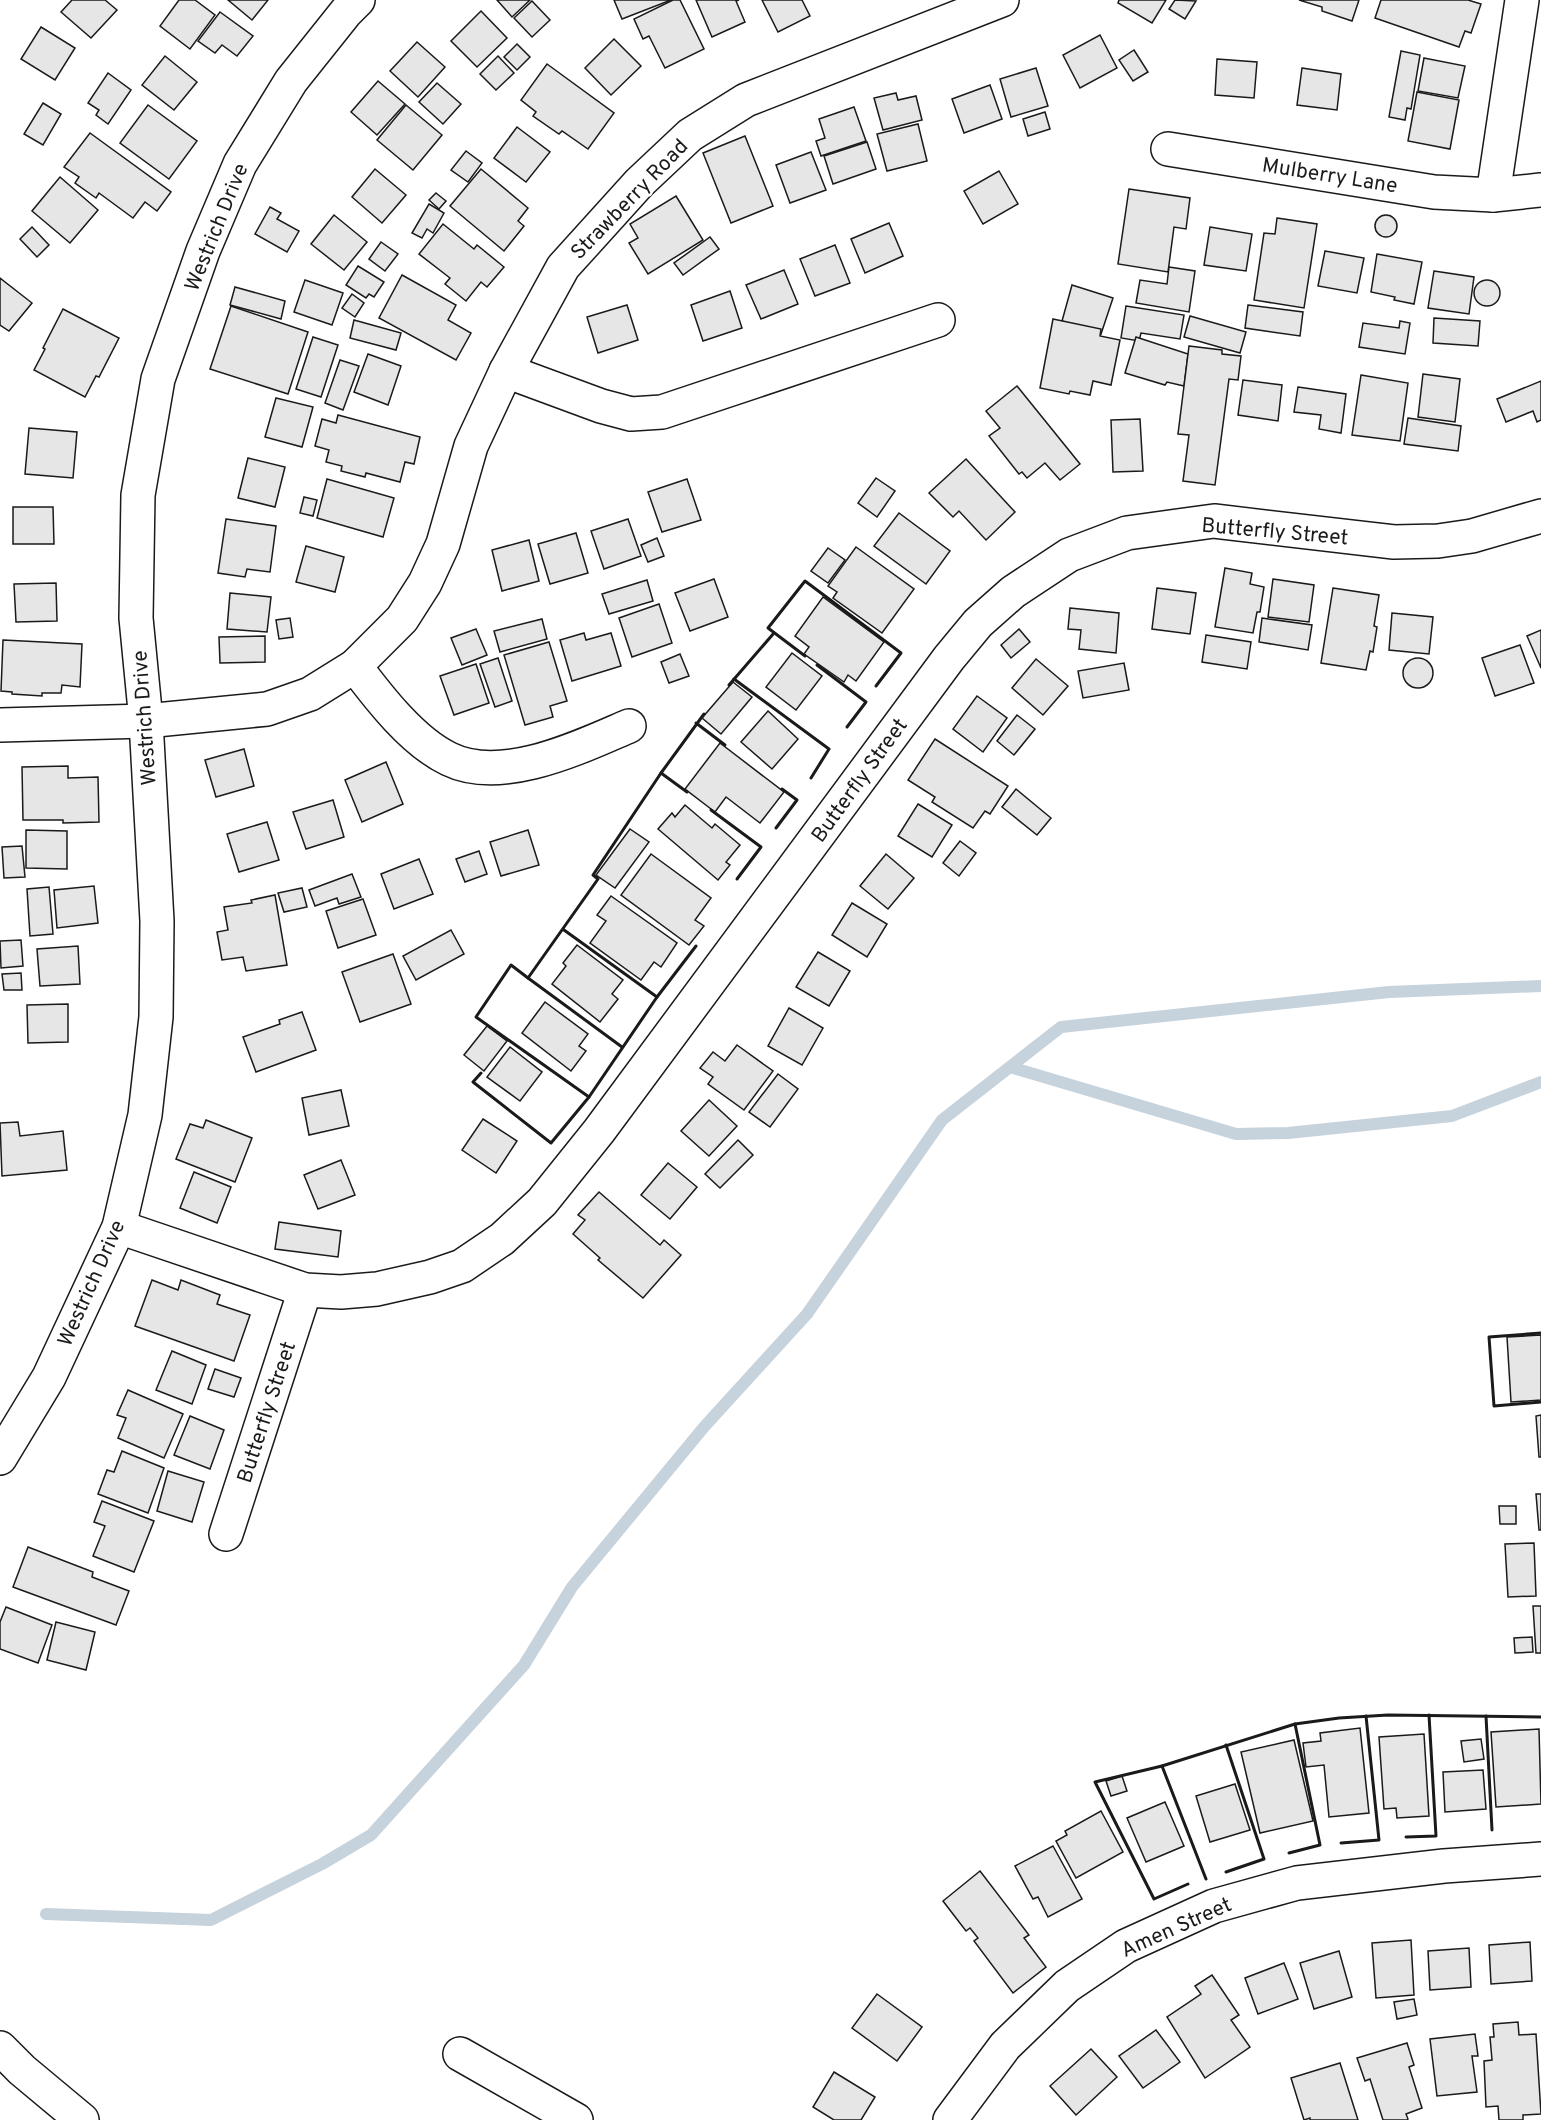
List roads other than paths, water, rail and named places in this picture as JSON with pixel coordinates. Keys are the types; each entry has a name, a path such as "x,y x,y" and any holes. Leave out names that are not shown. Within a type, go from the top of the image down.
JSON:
{"street":[{"name":"Westrich Drive","path":"0,1458 49,1377 120,1227 145,1114 156,1017 157,921 146,720 136,618 138,495 158,379 203,251 240,164 291,81 345,12 358,0"},
{"name":"Strawberry Road","path":"0,725 146,720 267,709 310,694 355,666 402,619 425,584 442,544 471,446 506,371 562,267 639,183 690,135 746,100 1002,0"},
{"path":"1493,195 1522,0"},
{"name":"Mulberry Lane","path":"1168,149 1434,192 1493,195 1541,190"},
{"path":"506,371 601,406 631,414 662,412 938,320"},
{"name":"Butterfly Street","path":"120,1227 304,1290 341,1292 377,1289 430,1277 462,1266 502,1239 542,1202 600,1131 949,658 978,623 1013,592 1069,555 1127,533 1214,521 1394,542 1438,542 1472,536 1541,516"},
{"path":"355,666 383,703 429,747 450,760 482,768 531,764 629,726"},
{"name":"Butterfly Street","path":"226,1534 304,1290"},
{"name":"Amen Street","path":"950,2120 1005,2046 1067,1986 1126,1946 1214,1906 1297,1883 1444,1866 1541,1859"},
{"path":"0,2048 22,2070 82,2120"},
{"path":"460,2054 576,2120"}],"waterway":[{"path":"46,1914 211,1920 322,1864 371,1835 524,1665 572,1587 704,1427 807,1314 942,1120 1061,1027 1389,992 1541,986"},
{"path":"1010,1067 1236,1134 1288,1133 1452,1116 1541,1082"}]}
